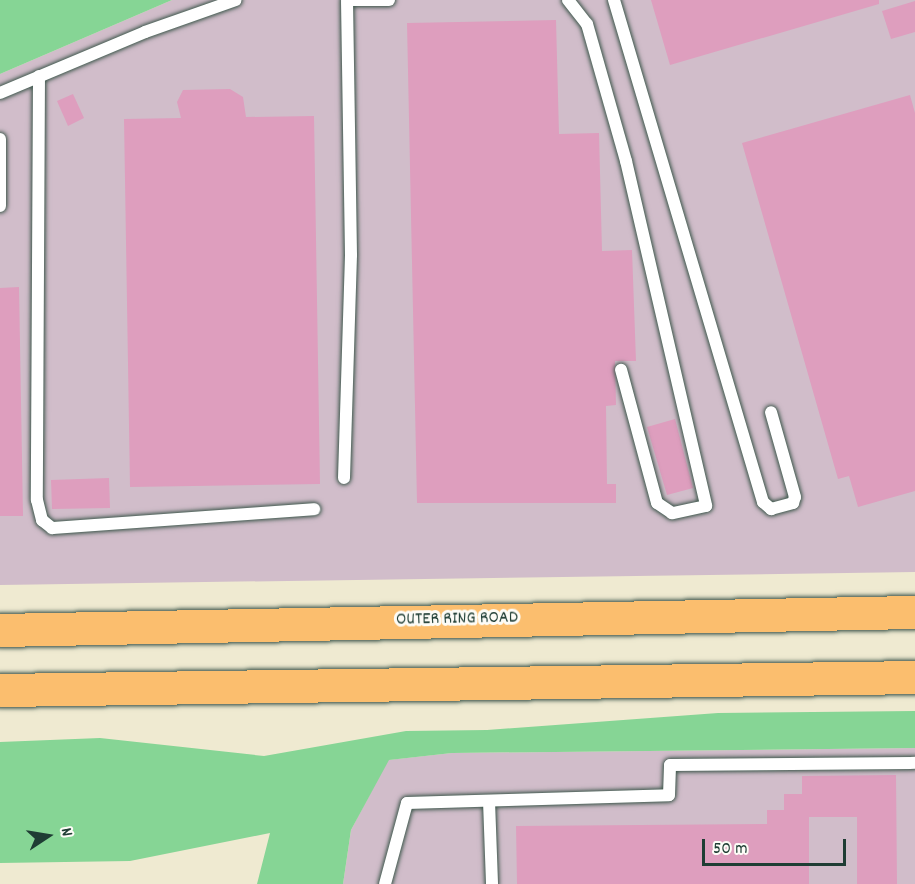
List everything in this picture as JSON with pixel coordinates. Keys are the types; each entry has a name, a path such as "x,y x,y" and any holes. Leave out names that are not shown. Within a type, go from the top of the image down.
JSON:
{"highway":[{"name":"OUTER RING ROAD","path":"0,630 915,612"},
{"path":"0,690 915,677"}],"lane":[{"path":"0,93 145,32 236,0"},
{"path":"344,478 351,255 347,1 389,0"},
{"path":"568,0 587,24 626,161 706,506 672,513 657,503 621,370"},
{"path":"614,0 763,502 771,508 793,503 795,497 771,412"},
{"path":"39,76 37,500 42,520 52,528 314,509"},
{"path":"0,139 0,206"},
{"path":"385,884 407,803 669,795 670,765 915,763"},
{"path":"489,801 492,884"}],"shaded area":[{"path":"172,0 915,0 915,572 0,585 0,74"},
{"path":"915,748 915,884 343,884 351,830 388,760 452,753"}],"green space":[{"path":"0,0 172,0 0,74"},
{"path":"915,711 915,748 452,753 389,760 351,830 343,884 257,884 270,833 130,861 0,863 0,742 100,738 264,756 406,731 487,730 718,713"}],"building":[{"path":"651,0 879,0 879,4 670,65"},
{"path":"915,1 915,32 891,39 882,11"},
{"path":"556,20 559,134 599,133 602,251 632,250 636,361 615,361 616,405 606,406 607,484 616,484 616,503 417,503 407,23"},
{"path":"230,89 243,97 246,117 314,116 320,484 130,487 124,119 181,118 177,102 183,90"},
{"path":"73,94 84,118 68,126 57,101"},
{"path":"910,95 915,113 915,491 858,507 849,476 838,479 742,143"},
{"path":"19,287 23,516 0,516 0,288"},
{"path":"675,419 693,488 667,495 647,427"},
{"path":"109,478 110,508 52,509 51,480"},
{"path":"896,775 897,884 857,884 857,817 809,817 809,884 517,884 516,826 767,824 767,810 784,810 784,794 802,794 802,776"}]}
